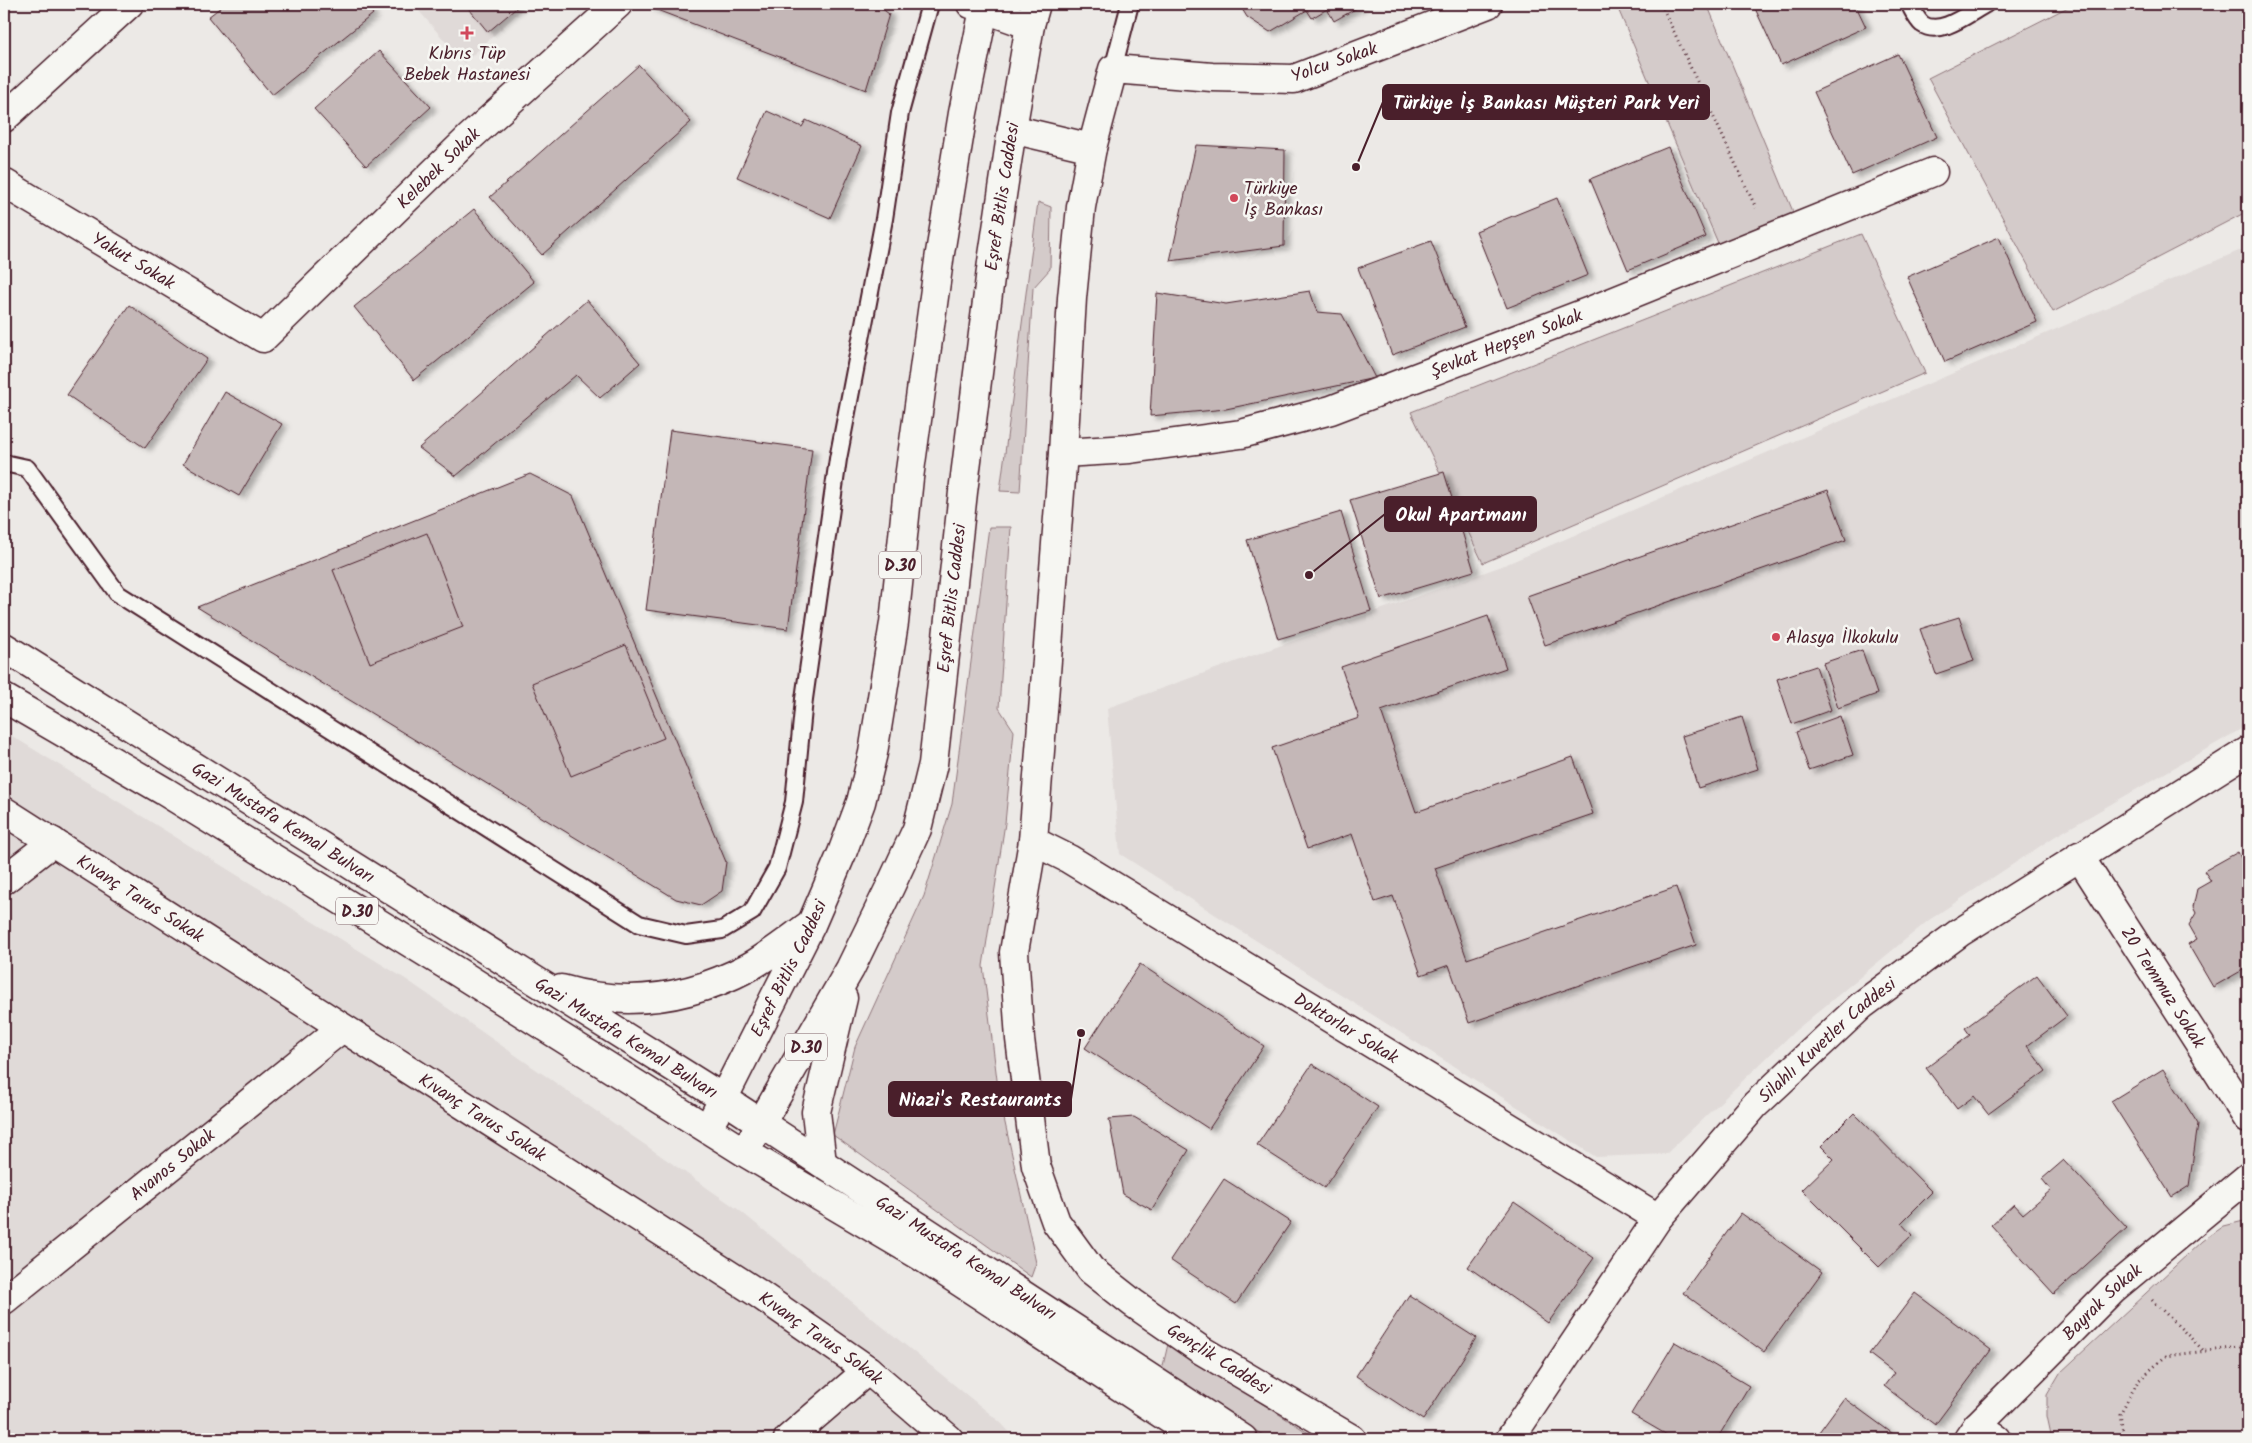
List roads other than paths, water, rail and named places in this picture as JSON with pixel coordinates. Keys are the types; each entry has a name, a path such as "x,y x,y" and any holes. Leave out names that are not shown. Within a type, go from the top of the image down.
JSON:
{"street":[{"path":"4,118 129,4"},
{"name":"Kelebek Sokak","path":"263,338 469,138 618,4"},
{"name":"Yolcu Sokak","path":"1113,69 1212,77 1294,79 1488,4"},
{"path":"980,6 1033,14"},
{"name":"Eşref Bitlis Caddesi","path":"708,1130 811,925 842,853 861,802 873,753 894,623 909,478 940,254 980,6"},
{"name":"Eşref Bitlis Caddesi","path":"744,1152 850,969 916,828 933,764 963,492 992,262 1012,129 1033,14"},
{"name":"Gençlik Caddesi","path":"1113,69 1092,148 1081,207 1072,298 1063,453 1033,841 1014,952 1020,1039 1036,1166 1056,1222 1091,1270 1133,1303 1201,1350 1352,1439"},
{"path":"1012,129 1092,148"},
{"name":"Şevkat Hepşen Sokak","path":"1063,453 1130,450 1241,434 1331,410 1590,311 1934,172"},
{"name":"Yakut Sokak","path":"4,183 263,338"},
{"name":"Gazi Mustafa Kemal Bulvarı","path":"4,647 724,1099 1243,1439"},
{"name":"Gazi Mustafa Kemal Bulvarı","path":"4,698 164,791 456,971 708,1130 922,1257 1200,1439"},
{"name":"Silahlı Kuvetler Caddesi","path":"1510,1439 1658,1218 1755,1105 1862,1005 1959,933 2248,751"},
{"name":"Kıvanç Tarus Sokak","path":"4,811 756,1292 868,1370 949,1439"},
{"name":"Doktorlar Sokak","path":"1033,841 1068,859 1658,1218"},
{"path":"4,880 53,842"},
{"name":"20 Temmuz Sokak","path":"2079,856 2248,1119"},
{"path":"536,981 582,995 637,1000 697,990 749,967 811,925"},
{"path":"822,1163 816,1112 850,969"},
{"name":"Avanos Sokak","path":"4,1300 342,1028"},
{"name":"Bayrak Sokak","path":"1981,1435 2129,1276 2248,1177"},
{"path":"788,1439 868,1370"}],"lane":[{"path":"4,463 27,468 118,594 639,924 686,935 722,930 752,912 777,868 794,802 804,698 838,459 884,219 900,113 930,4"},
{"path":"1113,69 1130,4"},
{"path":"1909,4 1920,22 1929,28 1942,28 1986,4"}],"place":[{"name":"Kıbrıs Tüp Bebek Hastanesi","path":"467,33"},
{"name":"Türkiye İş Bankası Müşteri Park Yeri","path":"1356,167"},
{"name":"Türkiye İş Bankası","path":"1234,198"},
{"name":"Okul Apartmanı","path":"1309,575"},
{"name":"Alasya İlkokulu","path":"1776,637"},
{"name":"Niazi's Restaurants","path":"1081,1033"}]}
